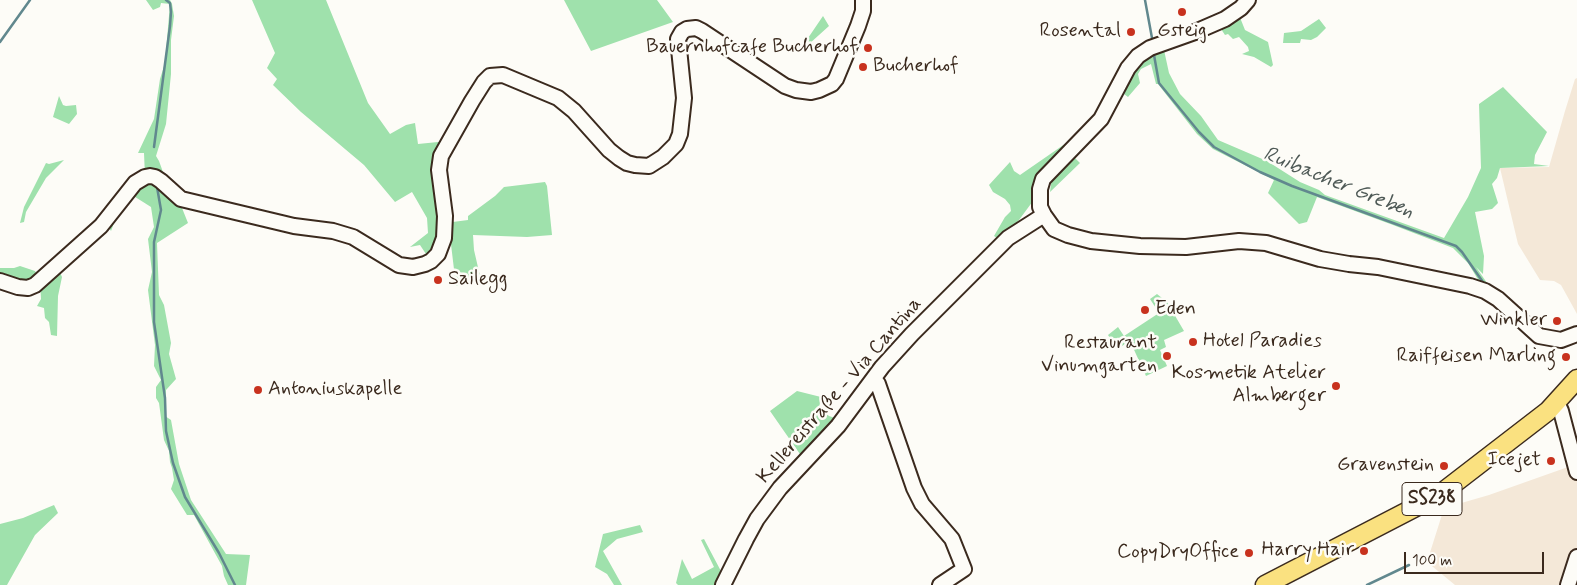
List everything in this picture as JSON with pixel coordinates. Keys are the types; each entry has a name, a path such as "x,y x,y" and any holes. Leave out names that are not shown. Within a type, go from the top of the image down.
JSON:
{"main road":[{"name":"SS238","path":"1265,585 1431,499 1539,418 1557,402 1577,379"}],"street":[{"path":"0,281 18,287 28,288 35,285 101,226 135,183 150,176 162,181 180,199 294,226 333,231 353,237 399,265 413,267 425,264 438,254 444,238 445,216 438,170 441,156 484,82 490,76 503,74 558,98 619,158 627,163 649,166 663,158 676,144 680,134 684,98 678,39 682,32 687,29 696,28 785,86 811,92 819,90 836,79 858,26 863,11 863,0"},
{"path":"1248,0 1241,8 1225,19 1150,48 1138,56 1128,68 1101,119 1043,178 1040,189 1042,211 1054,229 1090,241 1140,246 1186,247 1240,241 1266,243 1320,259 1378,266 1470,286 1485,291 1498,299 1539,336 1561,340 1577,334"},
{"name":"Kellereistraße - Via Cantina","path":"723,585 746,539 780,488 838,426 874,378 912,334 1008,238 1042,211"},
{"path":"874,378 878,384 914,488 922,504 952,539 964,568 940,585"},
{"path":"1557,402 1577,472"},
{"path":"1568,585 1577,557"}],"shaded area":[{"path":"1577,78 1577,314 1561,285 1554,281 1540,280 1518,244 1500,168 1549,167 1575,79"},
{"path":"1568,467 1577,472 1577,585 1455,585 1427,562 1446,502 1451,506 1489,495"}],"green space":[{"path":"146,0 170,0 172,4 174,16 166,124 156,156 168,186 180,203 188,223 157,243 159,295 164,305 171,343 169,354 176,379 166,390 165,416 171,420 179,464 191,500 226,554 250,555 246,585 228,585 222,566 194,515 187,515 171,489 174,480 169,451 164,440 159,403 156,398 156,387 161,380 154,366 155,345 148,290 152,272 148,239 154,227 151,207 132,195 116,218 111,231 105,221 145,177 144,153 138,153 154,119 160,79 165,63 170,4 161,3 160,7 153,10"},
{"path":"252,0 326,0 368,103 390,134 406,125 415,123 418,144 438,142 447,146 441,156 445,223 468,220 468,216 504,187 545,182 552,235 527,237 473,235 474,250 480,276 456,286 450,236 425,264 426,254 420,245 410,247 428,233 427,218 412,192 395,202 364,165 301,112 273,85 277,79 267,68 275,53"},
{"path":"564,0 657,0 673,22 591,51"},
{"path":"1237,10 1245,30 1268,42 1273,65 1271,67 1254,57 1242,54 1249,51 1248,47 1239,37 1233,39 1228,34 1225,35 1217,23"},
{"path":"823,16 829,26 809,44 788,49 787,43 790,46 806,41"},
{"path":"1319,19 1326,28 1317,37 1311,40 1301,39 1300,43 1283,43 1284,33 1301,31"},
{"path":"1164,50 1169,73 1180,94 1201,116 1218,140 1267,161 1325,195 1444,238 1468,197 1481,168 1479,104 1503,87 1547,132 1535,155 1534,164 1549,166 1500,168 1497,178 1492,184 1498,203 1492,209 1475,212 1484,256 1483,274 1476,267 1498,299 1485,291 1468,263 1453,248 1393,225 1317,197 1307,222 1299,224 1268,193 1274,180 1213,149 1197,134 1158,84 1156,84 1151,64 1141,69 1138,74 1140,83 1128,97 1124,94 1133,74 1141,63 1148,57"},
{"path":"59,96 63,105 76,105 77,114 69,124 53,117"},
{"path":"1072,139 1074,141 1034,189 1033,201 1019,220 1000,240 994,236 1005,217 1011,211 1010,205 1005,199 993,192 989,185 1010,162 1014,171 1020,175"},
{"path":"1073,156 1080,163 1050,192 1055,176"},
{"path":"64,160 46,178 26,212 24,222 20,223 24,207 46,163"},
{"path":"20,266 35,271 40,280 57,266 62,277 58,296 57,336 51,335 49,322 45,318 44,308 37,306 41,299 40,281 0,281 0,268"},
{"path":"1157,294 1167,302 1184,331 1164,340 1166,347 1160,350 1167,366 1146,376 1130,341 1117,349 1108,335 1118,327 1124,336 1159,313 1150,299"},
{"path":"797,391 821,397 819,408 829,416 838,419 802,457 770,411"},
{"path":"54,505 58,513 35,535 7,585 0,585 0,524 23,518"},
{"path":"640,525 643,532 617,539 603,551 622,585 614,585 607,574 595,567 603,534"},
{"path":"704,539 723,575 718,585 678,585 676,583 682,559 692,579 714,567 701,540"}],"waterway":[{"path":"0,42 30,0"},
{"path":"154,147 170,26 170,3 166,0"},
{"name":"Ruibacher Greben","path":"1145,0 1152,38"},
{"name":"Ruibacher Greben","path":"1154,55 1159,83 1199,132 1214,147 1260,172 1292,186 1456,246 1485,285"},
{"path":"157,187 161,210 154,242 154,322 165,398 166,431 173,463 185,497 219,553 235,585"},
{"path":"1367,585 1409,565"}],"place":[{"name":"Gsteig","path":"1182,12"},
{"name":"Rosental","path":"1131,32"},
{"name":"Bauernhofcafe Bucherhof","path":"868,48"},
{"name":"Bucherhof","path":"863,67"},
{"name":"Sailegg","path":"438,280"},
{"name":"Eden","path":"1145,310"},
{"name":"Winkler","path":"1557,321"},
{"name":"Hotel Paradies","path":"1193,342"},
{"name":"Restaurant Vinumgarten","path":"1167,356"},
{"name":"Raiffeisen Marling","path":"1566,357"},
{"name":"Kosmetik Atelier Almberger","path":"1336,386"},
{"name":"Antoniuskapelle","path":"258,390"},
{"name":"Icejet","path":"1551,461"},
{"name":"Gravenstein","path":"1444,466"},
{"name":"Harry Hair","path":"1364,551"},
{"name":"CopyDryOffice","path":"1249,553"}]}
